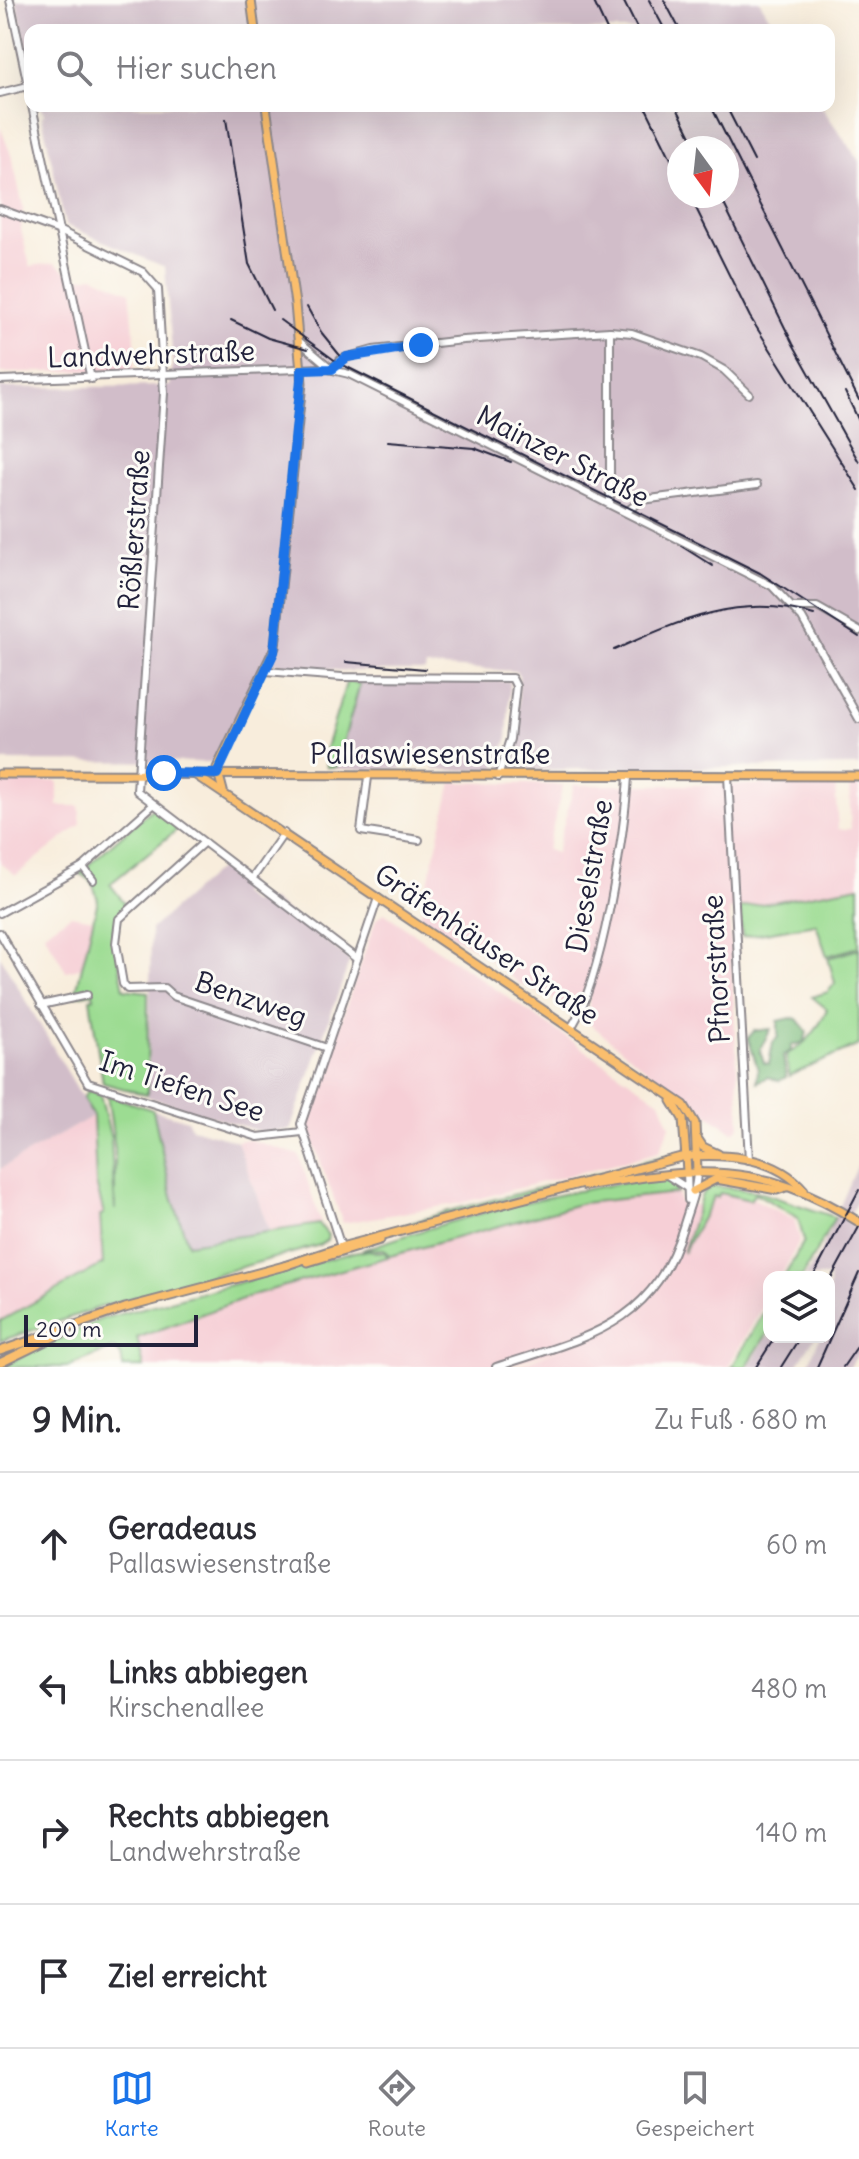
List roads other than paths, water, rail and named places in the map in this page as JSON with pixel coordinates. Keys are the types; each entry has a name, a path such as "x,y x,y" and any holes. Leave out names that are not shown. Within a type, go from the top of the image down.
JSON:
{"main road":[{"path":"251,0 255,24"},
{"path":"223,791 217,774 266,671 276,642 302,370 269,112"},
{"name":"Gräfenhäuser Straße","path":"191,773 223,791 691,1112 696,1134 697,1171"},
{"name":"Pallaswiesenstraße","path":"0,774 859,776"},
{"name":"Gräfenhäuser Straße","path":"665,1094 682,1115 687,1171"},
{"path":"696,1134 703,1147 724,1156"},
{"path":"0,1351 91,1319 544,1192 686,1157 724,1156 749,1160 793,1176 804,1190"},
{"path":"747,1175 749,1160"},
{"path":"544,1192 687,1171 747,1175 804,1190 859,1222"},
{"path":"690,1190 716,1179 777,1190 786,1187"},
{"path":"0,1363 91,1319"}],"street":[{"path":"10,0 24,67"},
{"path":"0,93 24,87"},
{"path":"33,112 91,379"},
{"path":"0,209 60,231"},
{"name":"Rößlerstraße","path":"60,231 143,272 158,289 164,376 140,773"},
{"path":"300,342 332,369 341,359 373,350 463,340 610,331 632,333 701,357 724,370 749,394"},
{"path":"610,331 610,504"},
{"name":"Mainzer Straße","path":"302,370 332,369 356,377 760,579 793,607 859,719"},
{"name":"Landwehrstraße","path":"0,380 302,370"},
{"path":"626,512 642,500 757,485"},
{"name":"Mainzer Straße","path":"793,607 817,607 859,631"},
{"path":"266,671 342,677 512,678 516,686 510,739 498,777"},
{"path":"140,773 137,791 153,805 357,959"},
{"name":"Dieselstraße","path":"571,1028 582,1010 593,975 627,808 628,776"},
{"name":"Pfnorstraße","path":"728,776 749,1160"},
{"path":"368,777 361,831 419,840"},
{"path":"0,913 83,867 153,805"},
{"path":"252,879 284,833"},
{"name":"Benzweg","path":"202,844 126,908 116,928 127,989 164,988 173,996 327,1048"},
{"path":"83,867 93,880"},
{"path":"342,1250 302,1132 303,1117 378,898"},
{"name":"Im Tiefen See","path":"0,933 81,1075 90,1084 258,1137 302,1132"},
{"path":"41,1005 87,995"},
{"path":"687,1171 690,1190"},
{"path":"496,1367 586,1336 630,1313 665,1272 697,1171"},
{"path":"665,1174 690,1190"},
{"path":"525,1357 529,1367"}],"railway":[{"path":"593,0 604,24"},
{"path":"623,0 635,24"},
{"path":"649,0 662,24"},
{"path":"664,0 677,24"},
{"path":"648,112 667,151"},
{"path":"679,112 691,136"},
{"path":"714,112 859,400"},
{"path":"729,112 754,161"},
{"path":"226,119 249,264 272,310"},
{"path":"696,208 750,317 859,490"},
{"path":"726,208 793,344 859,462"},
{"path":"307,307 321,332 342,358"},
{"path":"231,320 268,338 308,349"},
{"path":"280,320 337,362 760,573 859,637"},
{"path":"845,392 859,421"},
{"path":"388,441 474,448 511,462"},
{"path":"681,546 713,566"},
{"path":"614,650 686,620 736,608 787,609 814,615"},
{"path":"346,662 425,669"},
{"path":"816,1271 859,1190"},
{"path":"835,1271 859,1227"},
{"path":"817,1367 859,1273"},
{"path":"756,1367 771,1343"},
{"path":"781,1367 796,1343"},
{"path":"843,1367 859,1344"}]}
